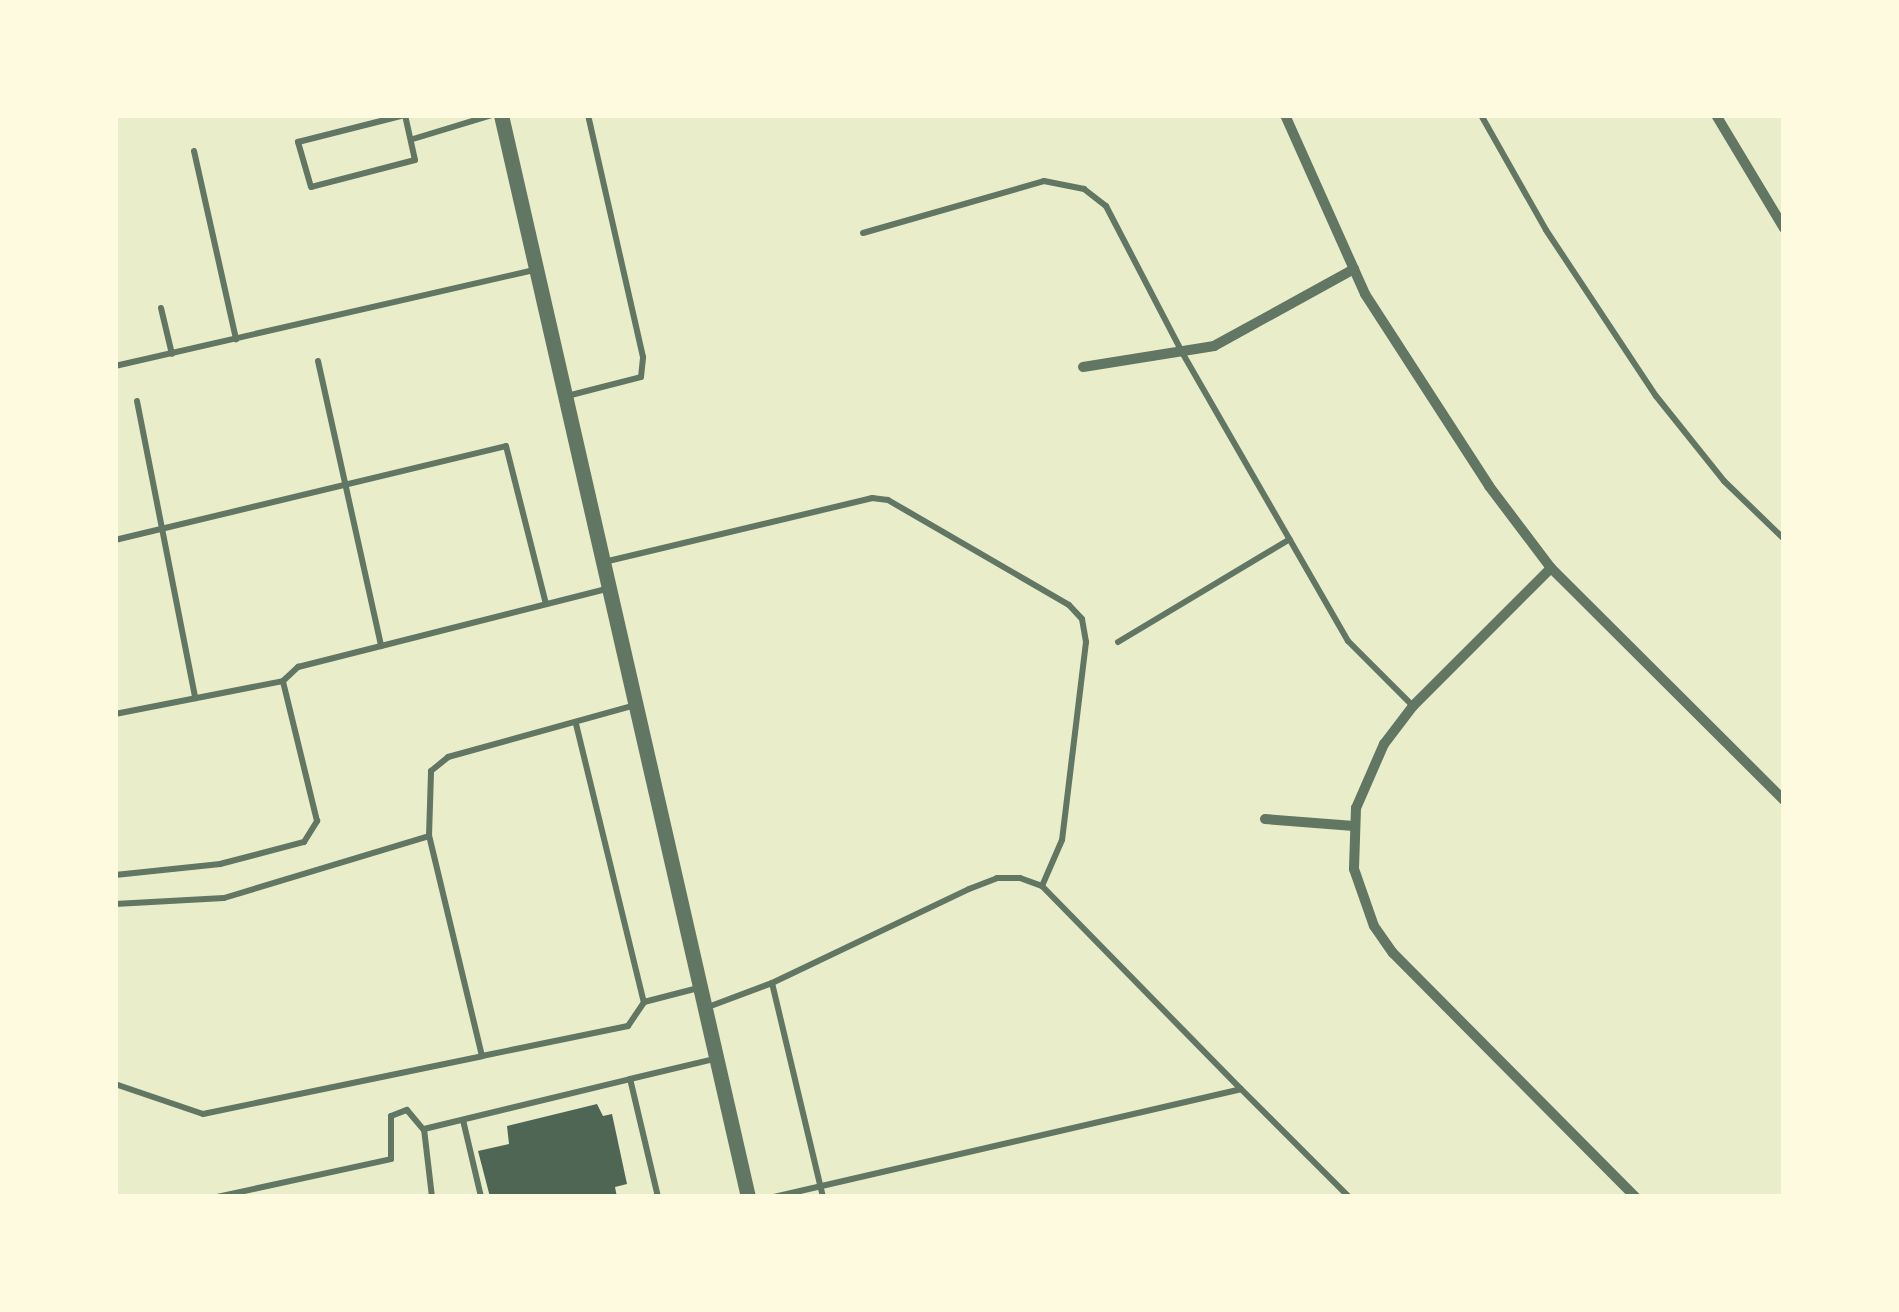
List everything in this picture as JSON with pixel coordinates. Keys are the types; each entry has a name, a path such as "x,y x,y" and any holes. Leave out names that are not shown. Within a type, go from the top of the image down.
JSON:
{"street":[{"path":"501,115 748,1197"},
{"path":"1286,115 1354,270 1422,388 1551,568 1784,800"},
{"path":"1716,115 1784,228"},
{"path":"1084,367 1214,346 1354,270"},
{"path":"1551,568 1413,706 1367,777 1354,826 1362,899 1393,954 1635,1197"},
{"path":"1265,819 1354,826"}],"lane":[{"path":"405,115 413,139 414,160 311,186 298,142 405,115"},
{"path":"413,139 492,115"},
{"path":"566,396 641,376 643,357 588,115"},
{"path":"1481,115 1527,198 1656,396 1724,480 1784,539"},
{"path":"194,151 236,339"},
{"path":"862,234 1044,180 1084,189 1106,206 1182,354 1348,641 1413,706"},
{"path":"115,366 536,270"},
{"path":"160,308 172,354"},
{"path":"318,361 382,646"},
{"path":"138,402 167,527 195,698"},
{"path":"115,540 506,446 546,604"},
{"path":"604,562 872,498 888,500 1069,605 1082,619 1086,642 1062,840 1042,886"},
{"path":"1118,642 1290,539"},
{"path":"115,714 284,681 298,667 610,588"},
{"path":"115,874 220,864 304,842 316,821 284,681"},
{"path":"482,1056 429,836 428,786 436,762 637,705"},
{"path":"576,724 644,1002"},
{"path":"115,904 186,904 263,890 429,836"},
{"path":"704,1008 772,983 997,878 1042,886 1348,1197"},
{"path":"772,983 823,1197"},
{"path":"115,1084 204,1114 628,1026 644,1002 699,988"},
{"path":"424,1130 716,1058"},
{"path":"630,1078 658,1197"},
{"path":"774,1197 819,1182 1240,1089"},
{"path":"217,1197 391,1159 391,1116 407,1110 424,1130 432,1197"},
{"path":"463,1120 481,1197"}],"building":[{"path":"597,1104 603,1116 612,1114 627,1184 615,1187 617,1197 490,1197 478,1151 509,1144 507,1126"}]}
